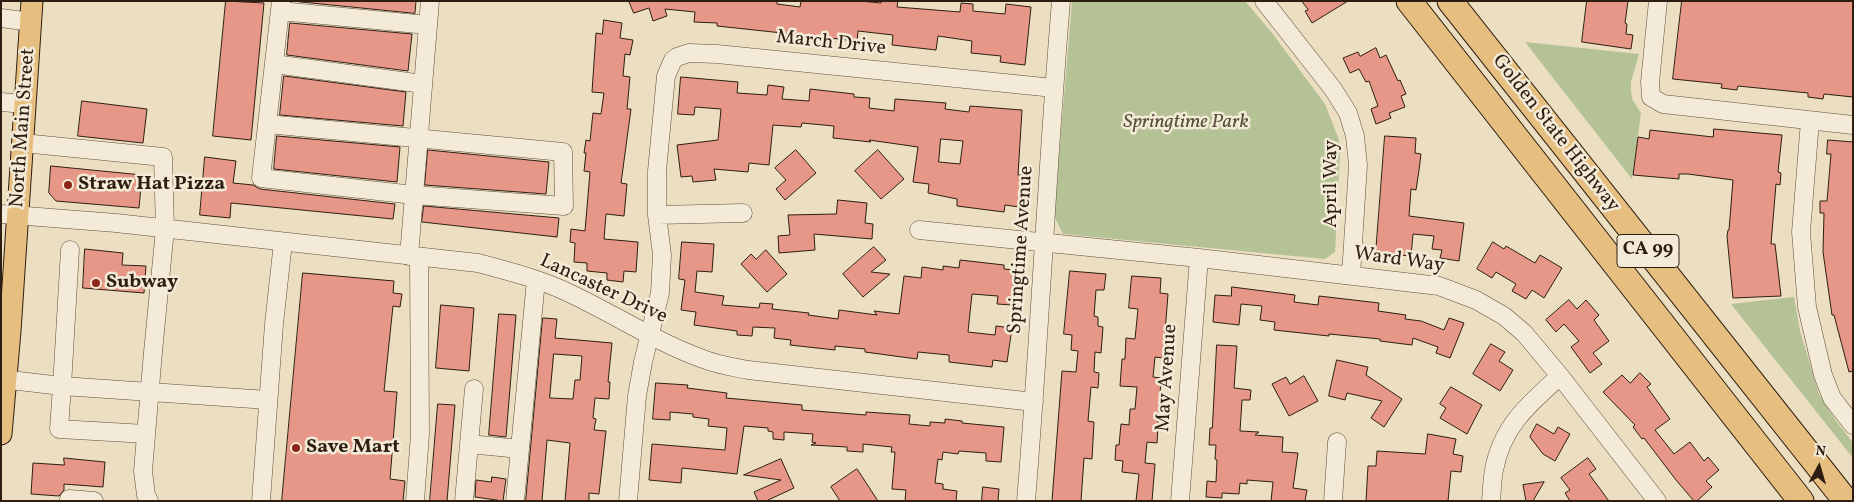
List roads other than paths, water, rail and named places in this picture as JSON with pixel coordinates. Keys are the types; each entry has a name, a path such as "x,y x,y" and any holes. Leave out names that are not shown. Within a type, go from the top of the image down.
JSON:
{"highway":[{"name":"Golden State Highway","path":"1409,1 1801,501"},
{"name":"Golden State Highway","path":"1450,1 1846,501"}],"main road":[{"name":"North Main Street","path":"1,434 9,215 23,144 31,12"}],"street":[{"path":"415,501 420,434 414,256 414,195 430,1"},
{"name":"Springtime Avenue","path":"1026,501 1061,1"},
{"name":"April Way","path":"1264,1 1333,89 1348,113 1355,136 1358,165 1351,275"},
{"path":"1658,1 1650,82 1651,97 1663,104 1853,126"},
{"path":"267,124 563,152 564,206 414,195 262,178 267,124 280,6 428,25"},
{"path":"1,18 31,12"},
{"name":"March Drive","path":"628,501 637,396 660,284 662,255 657,215 657,171 666,76 673,60 677,56 689,53 1054,88"},
{"path":"274,64 423,84"},
{"path":"1,102 25,104"},
{"path":"1810,121 1801,232 1807,307 1823,374 1832,398 1853,425"},
{"path":"23,144 163,157 165,229 149,392 144,471 145,499"},
{"path":"657,215 743,213"},
{"name":"Lancaster Drive","path":"9,215 165,229 478,263 513,272 568,292 650,336 703,360 748,370 1034,402"},
{"name":"Ward Way","path":"918,230 1199,258 1439,286 1476,300 1504,316 1524,332 1656,501"},
{"path":"261,501 268,400 283,242"},
{"path":"70,250 59,429 146,434"},
{"name":"May Avenue","path":"1180,501 1199,258"},
{"path":"515,501 536,280"},
{"path":"1491,501 1493,471 1499,450 1508,430 1526,406 1560,376"},
{"path":"4,380 62,386 268,400"},
{"path":"464,501 474,389"},
{"path":"1333,501 1337,442"},
{"path":"469,444 520,449"},
{"path":"69,499 94,501"}],"place":[{"name":"Straw Hat Pizza","path":"68,185"},
{"name":"Subway","path":"96,283"},
{"name":"Save Mart","path":"296,448"}],"park label":[{"name":"Springtime Park","path":"1186,123"}]}
